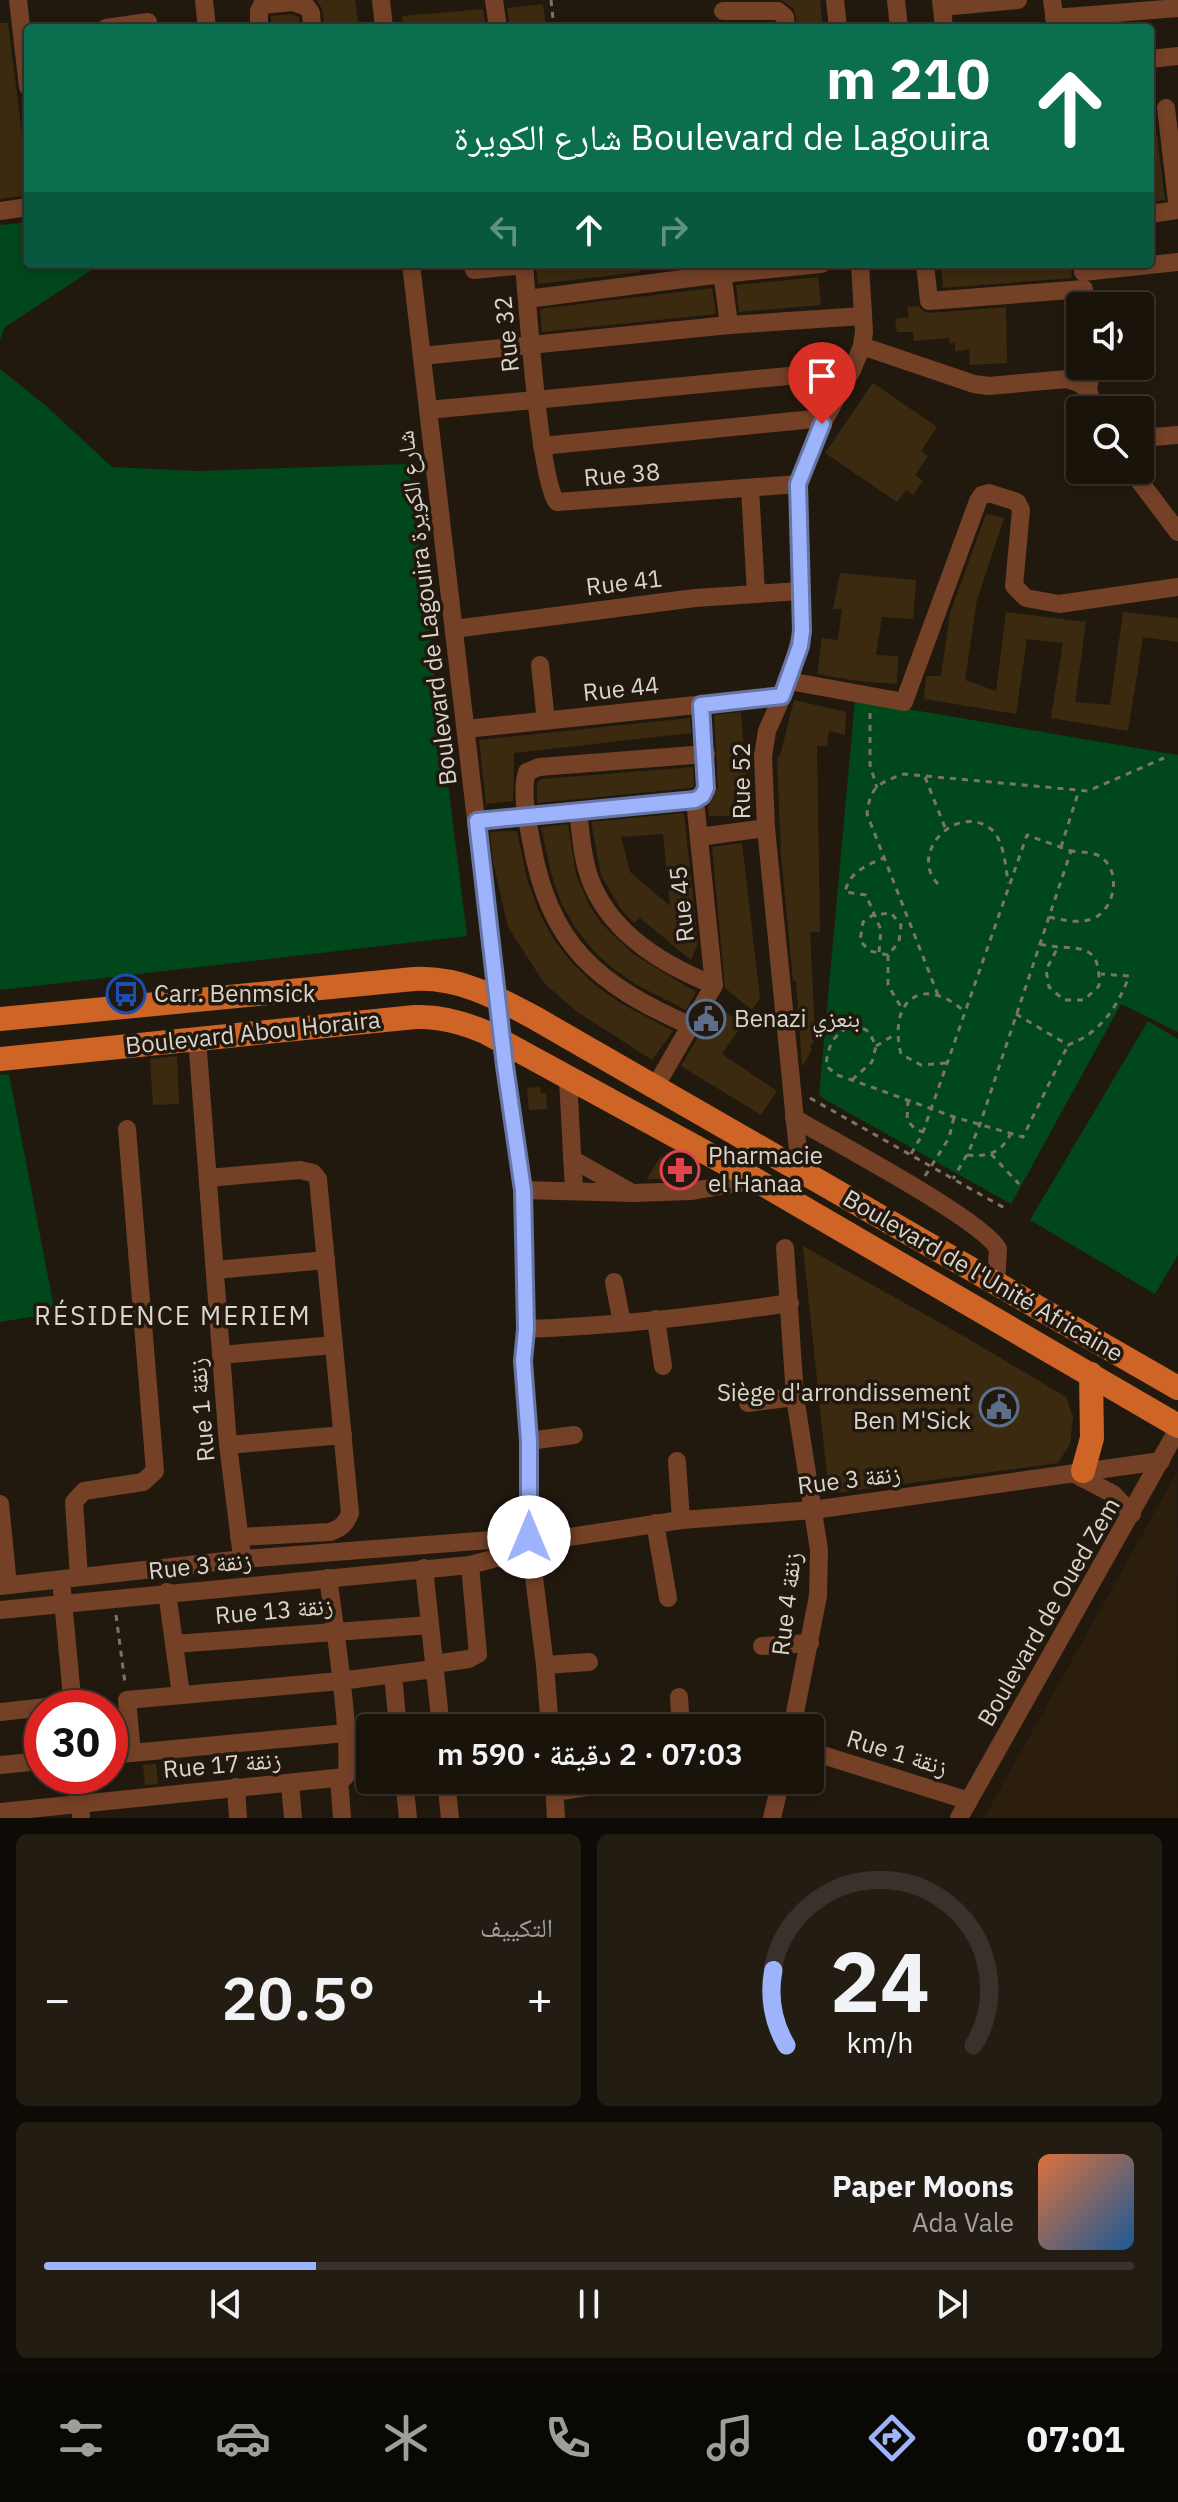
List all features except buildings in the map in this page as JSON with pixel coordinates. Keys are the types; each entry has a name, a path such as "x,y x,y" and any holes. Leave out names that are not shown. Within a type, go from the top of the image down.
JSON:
{"main road":[{"name":"Boulevard Abou Horaira","path":"0,1019 427,978 459,982 497,997"},
{"name":"Boulevard de l'Unité Africaine","path":"497,997 1178,1388"},
{"name":"Boulevard Abou Horaira","path":"0,1059 429,1017 474,1027 502,1042"},
{"name":"Boulevard de l'Unité Africaine","path":"502,1042 756,1180 1178,1427"},
{"path":"1078,1472 1093,1423 1091,1374"}],"street":[{"path":"18,0 24,34"},
{"path":"204,0 207,24"},
{"path":"494,0 497,24"},
{"path":"835,0 838,24"},
{"path":"896,0 899,24"},
{"path":"944,24 941,4 1018,0"},
{"path":"384,24 387,1"},
{"path":"259,24 262,5 293,2 307,7 312,24"},
{"path":"1054,15 1107,21 1155,6 1178,8"},
{"path":"723,13 778,11 785,17 786,24"},
{"path":"134,24 148,22"},
{"path":"1154,59 1178,56"},
{"path":"1154,213 1178,210 1175,161 1165,108"},
{"path":"0,211 24,208"},
{"path":"1154,267 1178,262"},
{"name":"Boulevard de Lagouira شارع الكويرة","path":"411,268 502,1042 523,1190 526,1329 523,1361 534,1543 549,1714"},
{"path":"474,271 499,268"},
{"name":"Rue 32","path":"524,268 537,399"},
{"path":"422,356 729,325 863,316 860,268"},
{"path":"925,268 929,301 1084,283 1151,268"},
{"path":"527,299 722,269 729,325"},
{"name":"Rue 52","path":"800,1171 766,828 764,744 800,646 798,484 824,418 862,346 863,316"},
{"path":"862,346 974,384 989,386 1067,379 1088,390"},
{"path":"428,410 852,370"},
{"path":"1090,380 1090,396"},
{"name":"Rue 38","path":"537,399 550,492 557,502 798,484"},
{"path":"542,446 824,418"},
{"path":"1154,437 1178,435"},
{"path":"1142,484 1178,532"},
{"path":"750,488 756,594"},
{"name":"Rue 44","path":"466,729 701,705 785,689 904,702 978,501 982,495 989,493 1017,502 1021,510 1014,586 1026,598 1059,604 1178,587"},
{"name":"Rue 41","path":"454,629 695,598 801,591"},
{"path":"540,665 546,721"},
{"name":"Rue 45","path":"701,705 706,788 702,796 695,800 714,985"},
{"path":"691,1026 623,991 597,973 578,953 547,904 538,877 527,816 525,781 532,768 706,754"},
{"path":"477,821 695,800"},
{"path":"578,811 586,866 593,888 605,909 630,936 652,953 685,973 714,985 655,1087"},
{"path":"699,837 766,828"},
{"name":"Rue 1 زنقة","path":"197,1038 228,1445 239,1537 250,1585"},
{"path":"568,1079 574,1191"},
{"path":"794,1118 917,1190 994,1241 999,1257 996,1282"},
{"path":"72,1690 64,1602 70,1578 74,1502 84,1491 143,1482 155,1471 127,1129"},
{"path":"572,1159 633,1193"},
{"path":"208,1178 300,1170 313,1173 318,1179 350,1513 339,1529 330,1532 239,1537"},
{"path":"523,1190 692,1191 756,1180"},
{"name":"Rue 4 زنقة","path":"785,1248 795,1397 819,1550 810,1643 795,1714"},
{"path":"215,1270 326,1260"},
{"path":"614,1282 622,1323"},
{"path":"526,1329 593,1327 790,1303"},
{"path":"656,1319 663,1366"},
{"path":"221,1355 334,1345"},
{"path":"748,1403 795,1397"},
{"name":"Boulevard de Oued Zem","path":"959,1818 1178,1427"},
{"path":"228,1445 343,1435"},
{"path":"529,1441 574,1435"},
{"path":"677,1461 681,1520"},
{"name":"Rue 3 زنقة","path":"4,1585 243,1559 534,1543 655,1523 813,1510 1161,1461"},
{"path":"1078,1472 1113,1494 1132,1514"},
{"path":"0,1504 4,1585"},
{"path":"655,1523 668,1598"},
{"name":"Rue 3 زنقة","path":"0,1610 470,1565 534,1543"},
{"path":"128,1700 393,1675 474,1658 478,1649 470,1565"},
{"path":"424,1568 439,1714"},
{"path":"328,1578 346,1733 342,1818"},
{"path":"167,1592 181,1695"},
{"name":"Rue 13 زنقة","path":"174,1644 430,1625"},
{"path":"762,1646 810,1643"},
{"path":"545,1665 589,1662"},
{"path":"393,1675 397,1714"},
{"path":"679,1697 680,1714"},
{"path":"0,1712 24,1710"},
{"path":"128,1711 132,1753"},
{"path":"128,1753 346,1733"},
{"name":"Rue 1 زنقة","path":"824,1755 969,1801"},
{"path":"0,1765 24,1763"},
{"name":"Rue 17 زنقة","path":"0,1812 81,1810 344,1775"},
{"path":"290,1783 293,1818"},
{"path":"236,1787 238,1818"},
{"path":"405,1794 408,1818"},
{"path":"447,1794 450,1818"},
{"path":"554,1794 556,1818"},
{"path":"772,1818 778,1794"}],"path":[{"path":"551,0 554,24"},
{"path":"870,713 870,765 877,788"},
{"path":"938,995 867,814 869,795 883,781 904,774 1088,791 1164,758"},
{"path":"924,776 946,830"},
{"path":"1061,847 1079,790"},
{"path":"938,884 932,878 929,861 930,850 938,834 956,823 973,820 993,831 1004,854 1009,887"},
{"path":"911,1154 923,1133 1027,835 1071,851 1099,855 1111,867 1114,886 1107,908 1095,918 1077,922 1049,917"},
{"path":"953,1179 980,1124 1071,851"},
{"path":"879,954 881,930 866,895 845,892 861,867 884,858"},
{"path":"888,955 870,951 860,941 863,922 873,915 891,913 901,925 899,942 888,955 888,985 901,1007"},
{"path":"1040,944 1057,949 1075,947 1089,953 1100,966 1099,986 1084,1000 1064,1000 1049,987 1046,970 1057,949"},
{"path":"852,1080 872,1062 876,1046 869,1032 856,1024 839,1031 828,1047 826,1066 837,1075 954,1117 1023,1137 1068,1045 1084,1040 1098,1027 1122,994 1129,976 1099,974"},
{"path":"946,1063 921,1065 901,1054 896,1034 901,1007 916,995 938,995 965,1011"},
{"path":"1016,1014 1068,1045"},
{"path":"876,1046 896,1034"},
{"path":"792,1088 1008,1210"},
{"path":"908,1100 907,1120 923,1133"},
{"path":"917,1190 949,1138 954,1117"},
{"path":"967,1155 991,1154 1005,1144 1010,1134"},
{"path":"991,1154 1019,1184"},
{"path":"114,1600 126,1690"}],"shaded area":[{"path":"1177,1472 1178,1818 984,1818"}],"green space":[{"path":"24,222 24,268 95,268 5,327 0,340 0,225"},
{"path":"0,369 45,405 112,467 197,471 408,464 467,936 0,990"},
{"path":"855,700 1178,755 1178,1032 1121,1004 1011,1204 819,1096"},
{"path":"1148,1021 1178,1039 1178,1255 1155,1294 1030,1220"},
{"path":"9,1074 55,1313 0,1322 0,1075"}],"place":[{"name":"Carr. Benmsick","path":"126,994"},
{"name":"Benazi بنعزي","path":"706,1019"},
{"name":"Pharmacie el Hanaa","path":"680,1170"},
{"name":"Siège d'arrondissement Ben M'Sick","path":"999,1407"}],"district":[{"name":"RÉSIDENCE MERIEM","path":"173,1316"}],"route":[{"path":"529,1537 529,1441 523,1361 526,1329 523,1190 505,1066 477,821 695,800 702,796 706,788 706,754 701,705 782,696 789,681 802,631 798,484 822,424"}]}
